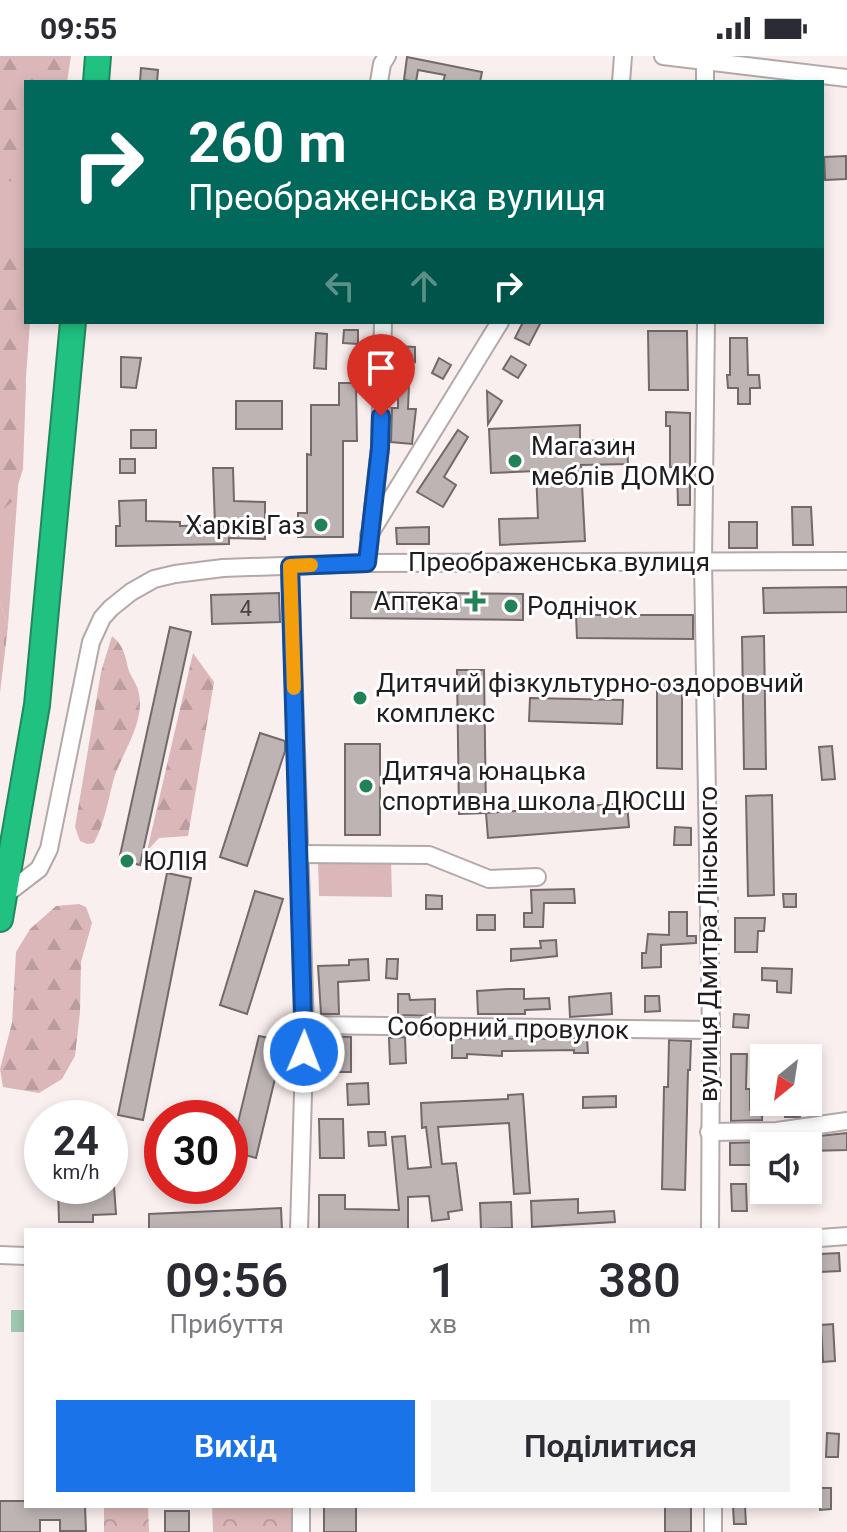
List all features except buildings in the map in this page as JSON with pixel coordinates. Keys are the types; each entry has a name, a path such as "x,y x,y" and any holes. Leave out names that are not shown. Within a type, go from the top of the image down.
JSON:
{"highway":[{"path":"96,80 98,56"},
{"path":"2,907 37,705 73,324"}],"street":[{"path":"379,80 387,56"},
{"path":"621,80 623,56"},
{"path":"663,56 847,78"},
{"path":"705,62 705,80"},
{"path":"367,563 380,448 383,324"},
{"path":"369,535 499,324"},
{"name":"вулиця Дмитра Лінського","path":"706,324 703,562 711,1030 710,1228"},
{"name":"Преображенська вулиця","path":"2,907 39,869 49,849 85,665 96,629 111,608 154,579 223,568 367,563 847,561"},
{"path":"290,566 305,1025 299,1228"},
{"path":"300,854 429,855 489,879 537,877"},
{"name":"Соборний провулок","path":"305,1025 711,1030"},
{"path":"709,1132 777,1131 847,1121"},
{"path":"822,1238 847,1236"},
{"path":"0,1255 24,1256"},
{"path":"301,1508 301,1532"},
{"path":"713,1508 713,1532"}],"green space":[{"path":"0,56 71,56 67,80 24,80 24,183 0,180"},
{"path":"0,61 24,80 24,324 30,324 8,626 0,602"},
{"path":"0,236 23,251 24,324 27,324 21,356 26,385 23,469 13,501 0,512"},
{"path":"0,602 8,626 0,693"},
{"path":"112,636 123,650 137,687 139,713 114,778 98,835 94,843 87,844 80,841 75,827 101,672"},
{"path":"193,653 214,682 188,836 159,838 147,851"},
{"path":"391,857 392,897 319,896 318,859"},
{"path":"79,904 86,907 92,923 81,962 75,1056 62,1079 39,1093 3,1087 0,1069 12,1023 16,952 30,929 56,906"},
{"path":"104,1508 148,1508 149,1532 104,1532"},
{"path":"212,1508 291,1508 292,1532 213,1532"}],"shaded area":[{"path":"11,1310 24,1310 24,1332 11,1332"}],"slow traffic":[{"path":"294,688 290,566 311,565"}],"place":[{"name":"Магазин меблів ДОМКО","path":"515,461"},
{"name":"ХарківГаз","path":"321,525"},
{"name":"Аптека","path":"475,601"},
{"name":"Роднічок","path":"511,606"},
{"name":"Дитячий фізкультурно-оздоровчий комплекс","path":"360,698"},
{"name":"Дитяча юнацька спортивна школа ДЮСШ","path":"366,786"},
{"name":"ЮЛІЯ","path":"127,861"}],"route":[{"path":"304,1052 290,566 367,563 381,416"}]}
